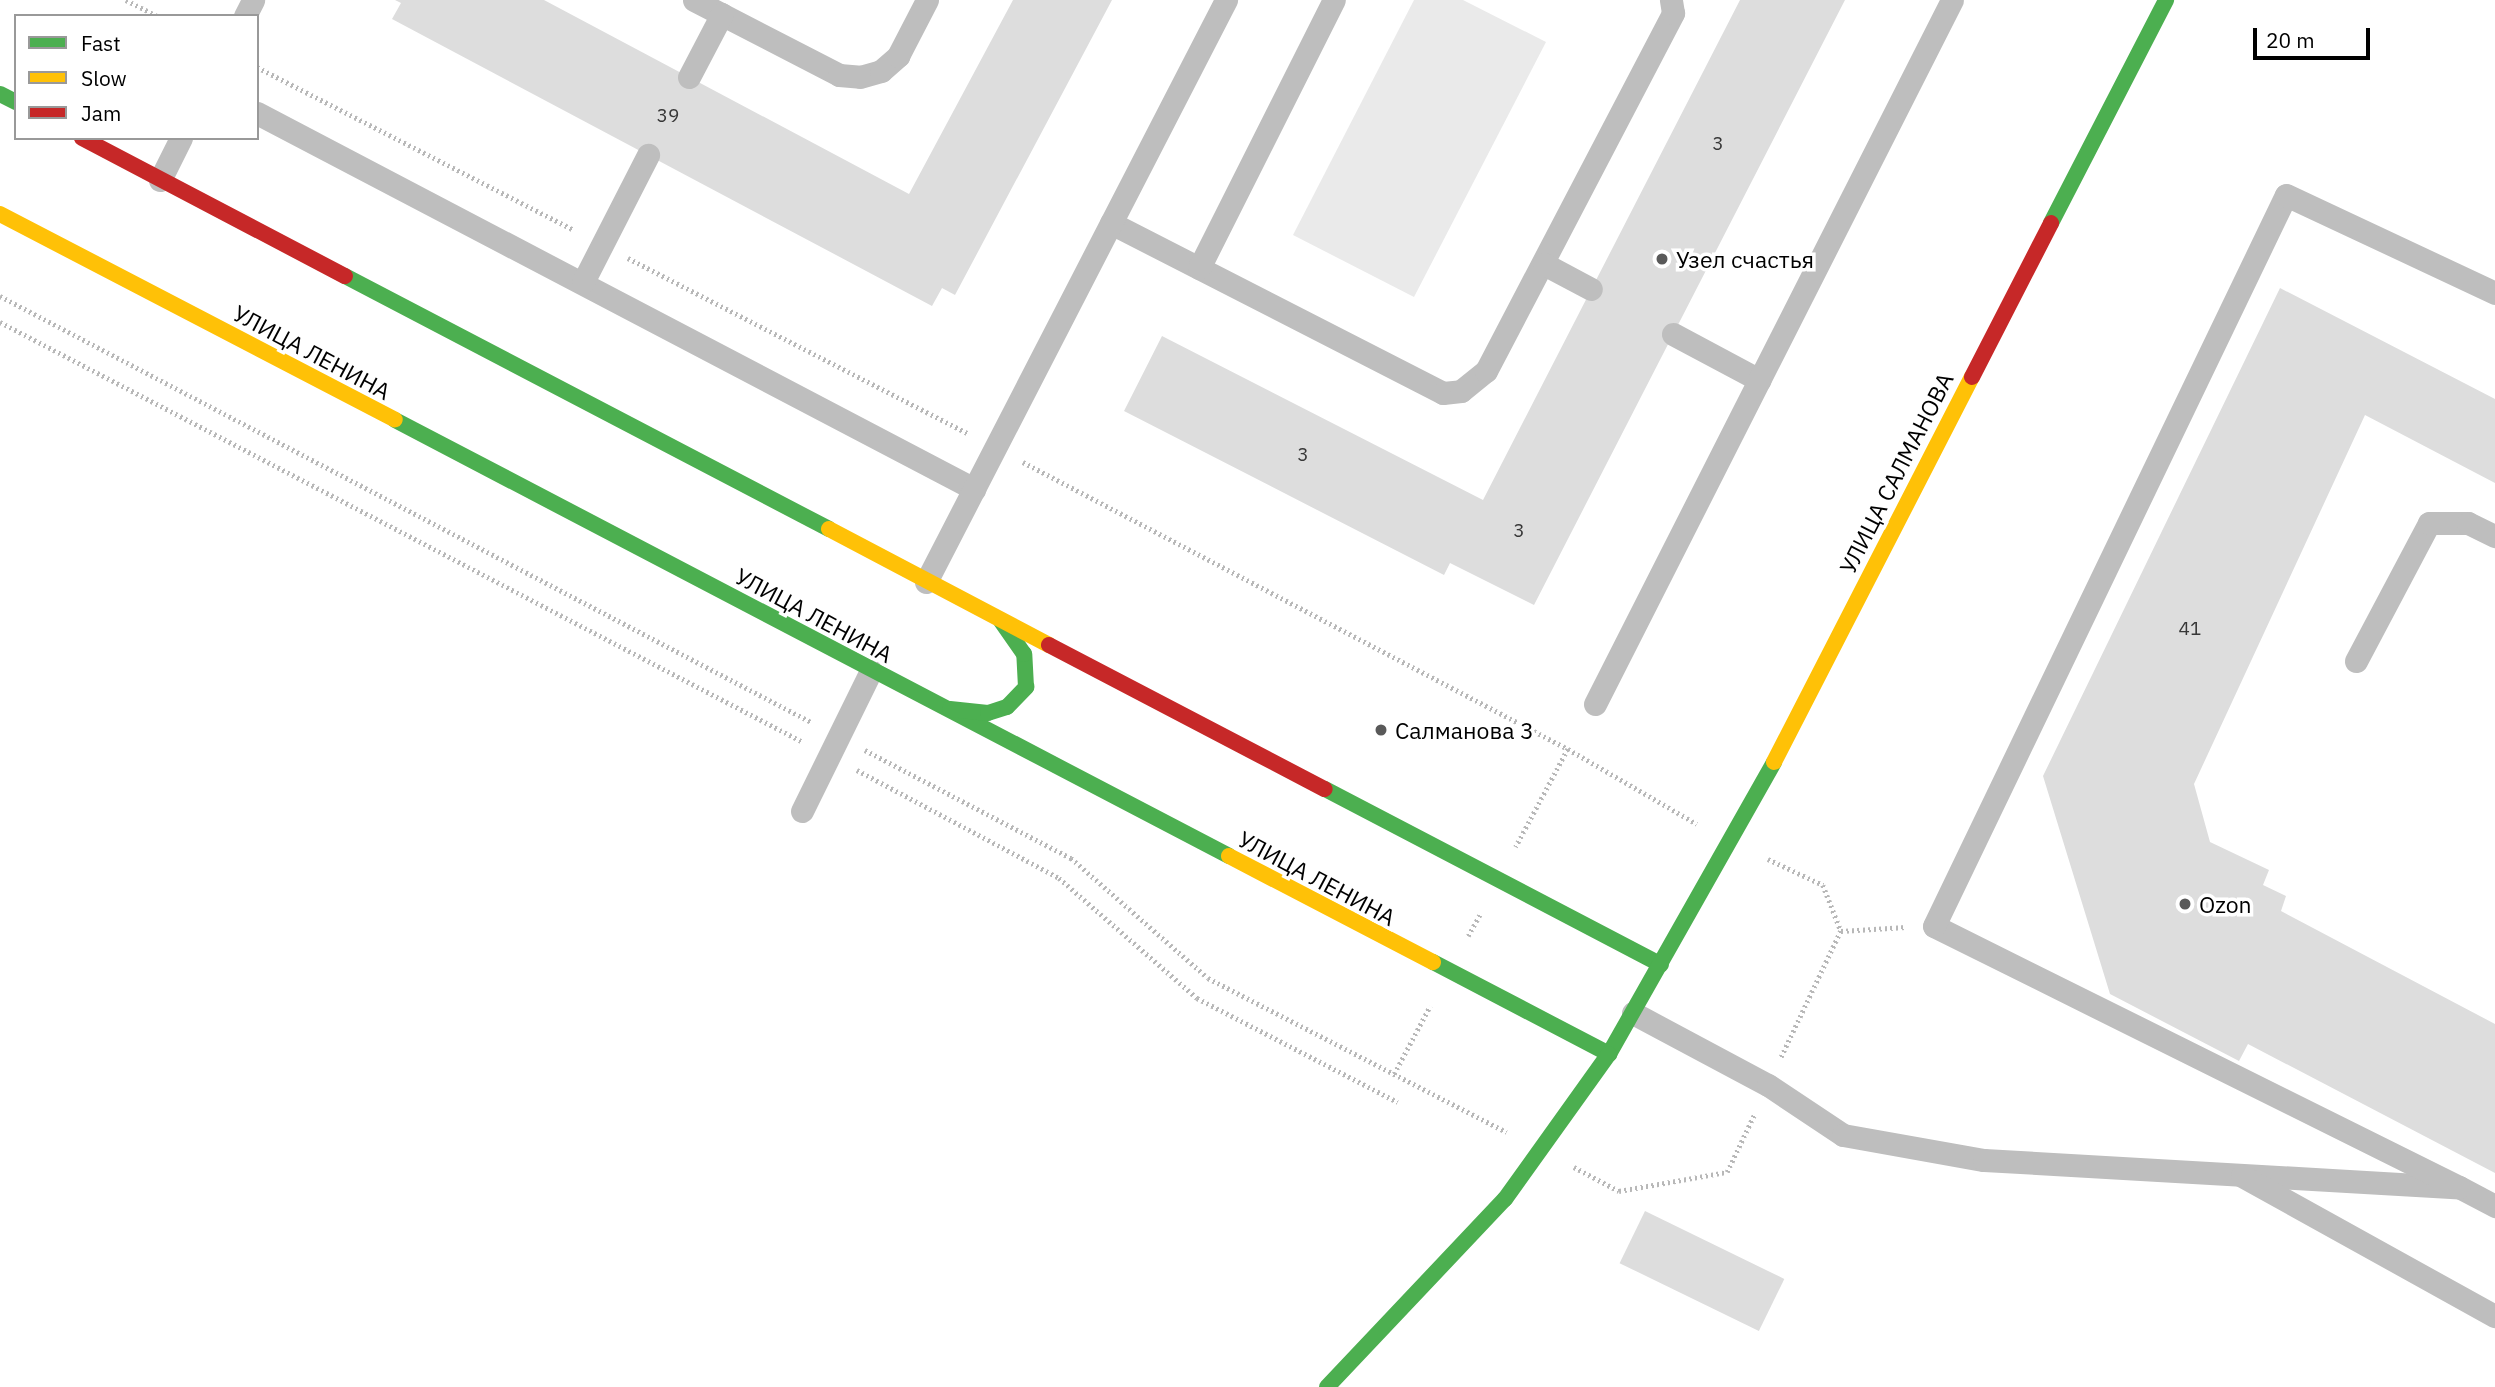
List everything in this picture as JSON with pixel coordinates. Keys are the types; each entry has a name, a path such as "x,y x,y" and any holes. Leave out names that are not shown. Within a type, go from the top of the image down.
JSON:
{"main road":[{"name":"УЛИЦА САЛМАНОВА","path":"1327,1387 1505,1199 1609,1054 1724,858 2166,0"},
{"path":"86,140 1661,965"},
{"name":"УЛИЦА ЛЕНИНА","path":"0,214 1609,1054"},
{"path":"942,708 988,713 1019,698 1028,668 1002,621"}],"lane":[{"path":"694,0 839,75 860,77 881,71 898,56 927,0"},
{"path":"926,582 1226,0"},
{"path":"1199,268 1334,0"},
{"path":"1111,223 1443,393 1474,385 1486,371 1544,264 1673,13 1671,0"},
{"path":"1595,704 1952,0"},
{"path":"689,77 722,14"},
{"path":"259,114 974,489"},
{"path":"160,180 180,140"},
{"path":"583,282 648,155"},
{"path":"2495,293 2286,195 1934,926 2495,1206"},
{"path":"1544,264 1591,289"},
{"path":"1673,334 1759,380"},
{"path":"2356,661 2429,523 2468,523 2495,536"},
{"path":"802,811 871,671"},
{"path":"1633,1013 1768,1085 1843,1135 1984,1160 2459,1187"},
{"path":"2236,1173 2495,1316"}],"path":[{"path":"126,0 153,14"},
{"path":"259,68 995,447 1568,749 1564,761"},
{"path":"0,322 1059,878 1197,998 1398,1102"},
{"path":"1727,1172 1841,931 1934,926"}],"shaded area":[{"path":"1414,0 1463,0 1546,42 1414,297 1293,235"}],"building":[{"path":"395,0 544,0 909,194 1013,0 1112,0 955,295 942,288 932,306 392,19 401,3"},
{"path":"1740,0 1845,0 1534,605 1450,563 1444,575 1124,411 1162,336 1483,500"},
{"path":"2280,288 2495,399 2495,483 2365,415 2194,784 2210,842 2269,870 2263,885 2286,896 2281,911 2495,1024 2495,1173 2248,1044 2239,1061 2110,994 2043,776"},
{"path":"1645,1211 1784,1279 1759,1331 1620,1263"}],"traffic: fast":[{"path":"2051,223 2166,0"},
{"path":"0,94 14,101"},
{"path":"345,276 829,529"},
{"path":"395,420 1229,856"},
{"path":"950,709 988,713 1007,707 1026,687 1024,654 1001,621"},
{"path":"1433,962 1609,1054 1774,762"},
{"path":"1325,789 1661,965"},
{"path":"1327,1387 1505,1199 1609,1054"}],"traffic: slow":[{"path":"0,214 395,420"},
{"path":"1774,762 1972,377"},
{"path":"829,529 1049,645"},
{"path":"1229,856 1433,962"}],"traffic: jam":[{"path":"86,140 345,276"},
{"path":"1972,377 2051,223"},
{"path":"1049,645 1325,789"}],"place":[{"name":"Узел счастья","path":"1662,259"},
{"name":"Салманова 3","path":"1381,730"},
{"name":"Ozon","path":"2185,904"}]}
